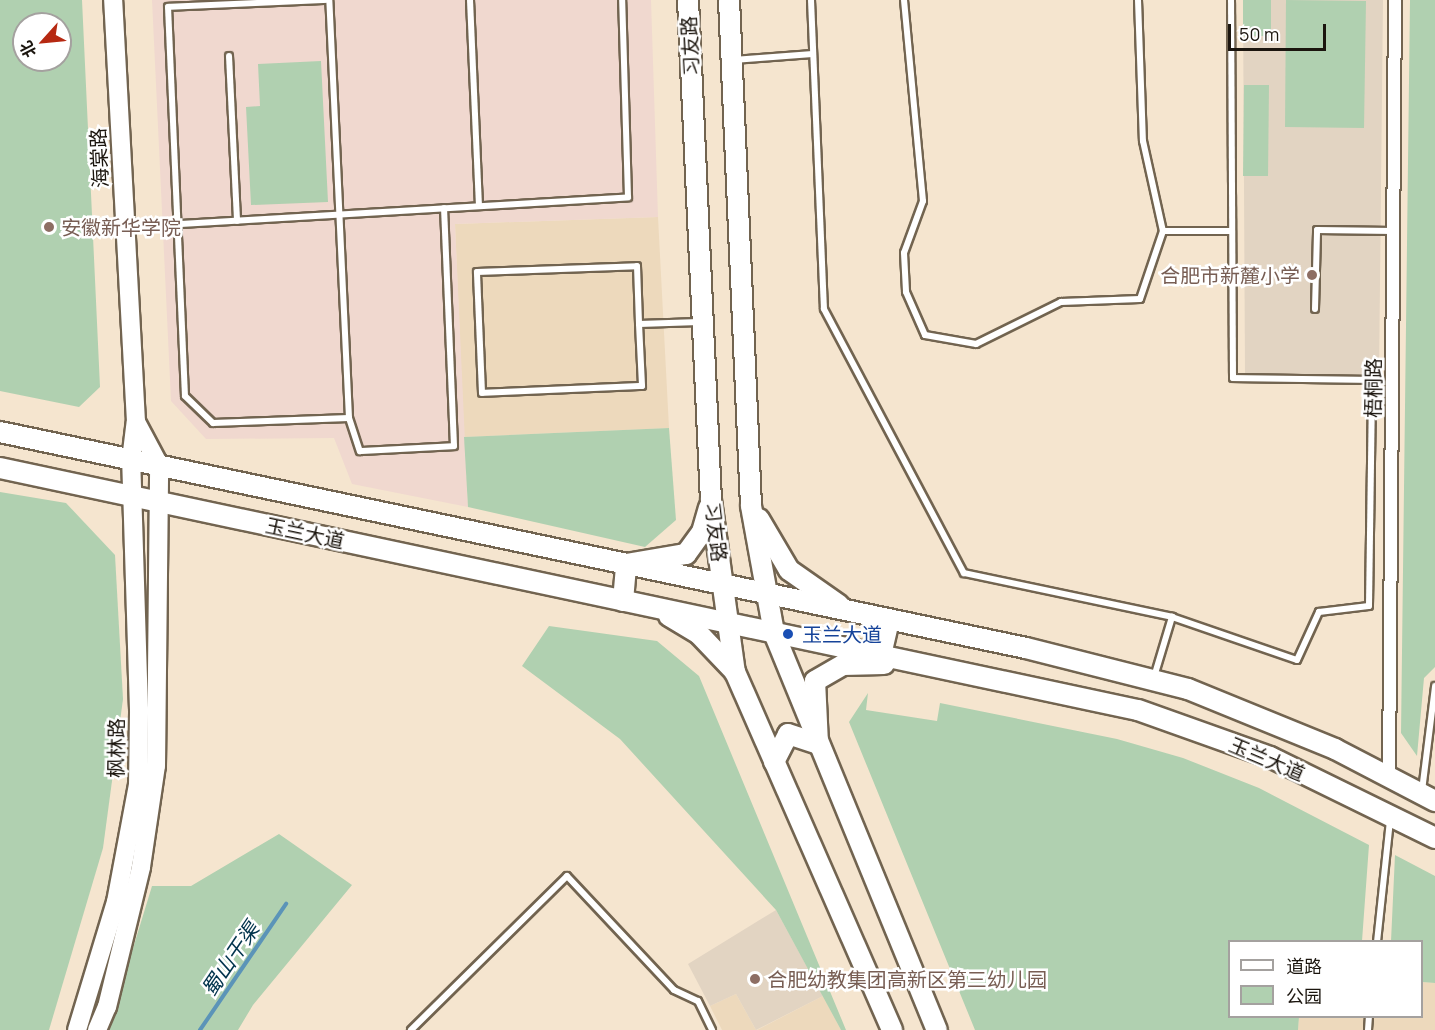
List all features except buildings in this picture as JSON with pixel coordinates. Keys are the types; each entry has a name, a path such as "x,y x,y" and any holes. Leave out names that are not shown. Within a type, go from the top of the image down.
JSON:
{"main road":[{"name":"海棠路","path":"113,0 136,422 131,460"},
{"name":"习友路","path":"688,0 711,500 735,672 892,1030"},
{"name":"习友路","path":"729,0 751,506 774,633 937,1030"},
{"name":"海棠路","path":"136,422 159,465"},
{"name":"玉兰大道","path":"0,432 1026,648 1153,680 1188,689 1335,749 1428,798"},
{"name":"枫林路","path":"77,1030 116,902 138,785 139,710 131,460"},
{"name":"枫林路","path":"97,1030 106,1007 141,867 156,766 159,465"},
{"name":"玉兰大道","path":"0,468 1138,710 1270,757 1435,838"},
{"path":"623,601 626,564 686,554 702,532 711,500"},
{"path":"751,506 789,570 846,610"},
{"path":"655,608 699,634 735,672"},
{"path":"881,655 889,620"},
{"path":"774,762 788,734 818,744 815,681 843,665 915,663"}],"street":[{"name":"梧桐路","path":"1389,777 1395,0"}],"lane":[{"path":"349,418 213,423 185,396 168,8 328,0 349,418 360,451 454,446 444,208"},
{"path":"470,0 479,206"},
{"path":"125,228 628,197 622,0"},
{"path":"811,0 824,309 964,573 1172,617 1297,660 1319,612 1369,606 1372,380 1233,378 1231,0"},
{"path":"904,0 923,201 904,254 906,292 925,335 976,344 1061,302 1140,298 1163,231 1143,141 1138,0"},
{"path":"731,60 813,54"},
{"path":"229,56 237,221"},
{"path":"1315,309 1317,230 1394,231"},
{"path":"1163,231 1232,231"},
{"path":"637,266 639,324 642,386 482,393 477,272 637,266"},
{"path":"639,324 703,322"},
{"path":"1153,680 1172,617"},
{"path":"1428,798 1435,686"},
{"path":"1377,940 1391,816"},
{"path":"411,1030 567,876 674,990 698,1001 712,1030"}],"shaded area":[{"path":"152,0 651,0 658,217 455,224 468,507 352,484 334,438 206,439 171,401"},
{"name":"合肥市新麓小学","path":"1243,0 1383,0 1379,377 1245,374"},
{"path":"658,217 669,428 464,437 455,224"},
{"name":"合肥幼教集团高新区第三幼儿园","path":"776,910 823,996 756,1030 736,994 710,1006 688,964"},
{"path":"1423,982 1435,983 1435,1030 1298,1030 1299,1018 1423,1018"},
{"path":"736,994 756,1030 722,1030 710,1006"},
{"path":"823,996 841,1030 757,1030"}],"green space":[{"name":"安徽新华学院","path":"0,0 82,0 100,387 79,407 0,391"},
{"path":"1243,0 1271,0 1271,36 1243,36"},
{"path":"1286,0 1366,1 1364,128 1285,127"},
{"path":"1410,0 1435,0 1435,667 1424,678 1417,756 1401,733"},
{"path":"321,61 328,202 251,205 246,107 260,106 258,64"},
{"path":"1244,85 1269,85 1268,176 1243,176"},
{"path":"669,428 676,520 645,547 468,507 464,437"},
{"path":"0,492 66,503 115,555 123,699 103,848 49,1030 0,1030"},
{"path":"549,626 657,641 699,676 846,1030 841,1030 776,910 620,739 522,666"},
{"path":"868,693 866,710 937,721 940,703 1117,739 1183,758 1259,788 1369,845 1362,940 1228,940 1228,1018 1299,1018 1298,1030 975,1030 849,722"},
{"path":"279,834 352,885 253,1005 238,1030 108,1030 152,886 191,886"},
{"path":"1395,855 1435,876 1435,983 1423,982 1423,940 1391,940"}],"waterway":[{"name":"蜀山干渠","path":"200,1030 286,904"}],"place":[{"name":"安徽新华学院","path":"49,227"},
{"name":"合肥市新麓小学","path":"1312,275"},
{"name":"玉兰大道","path":"788,634"},
{"name":"合肥幼教集团高新区第三幼儿园","path":"755,979"}]}
